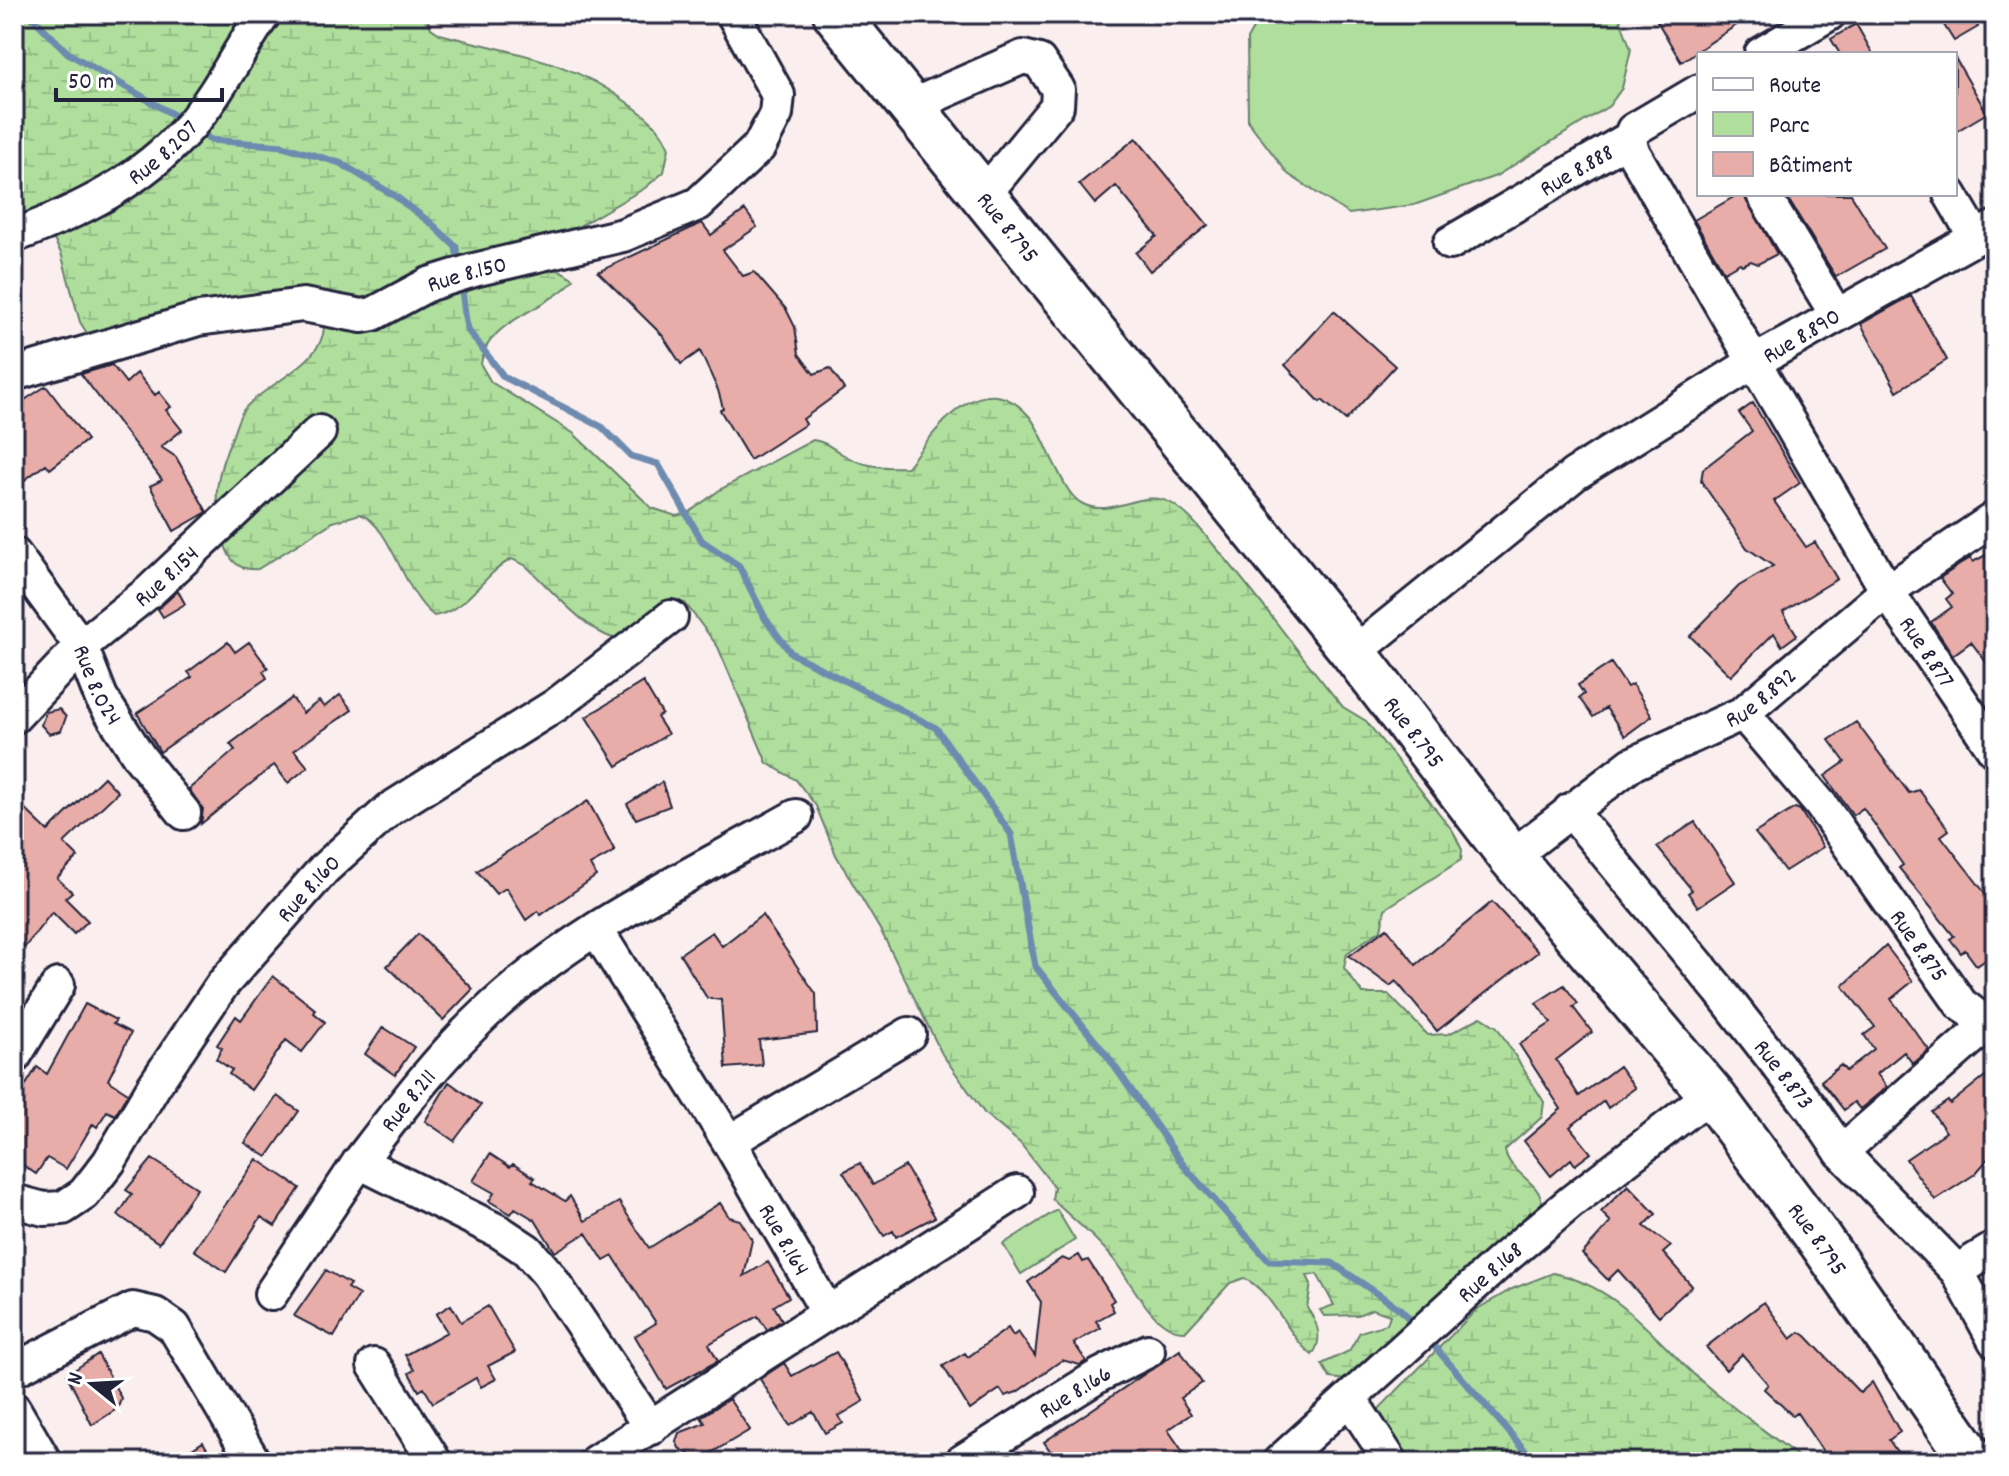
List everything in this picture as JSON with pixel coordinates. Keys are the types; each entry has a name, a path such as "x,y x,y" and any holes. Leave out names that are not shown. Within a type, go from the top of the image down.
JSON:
{"highway":[{"name":"Rue 8.795","path":"836,14 1354,653 1511,857 1711,1094 1820,1240 1974,1462"}],"street":[{"name":"Rue 8.207","path":"14,236 71,215 126,183 163,153 190,126 213,95 264,14"},
{"name":"Rue 8.150","path":"14,374 198,319 303,305 362,316 373,314 429,284 474,270 623,235 698,204 759,147 776,114 778,95 733,14"},
{"path":"1764,52 1829,14"},
{"path":"911,106 1023,57 1039,61 1058,89 1057,106 983,196"},
{"name":"Rue 8.888","path":"1450,243 1630,138 1633,130 1697,92"},
{"path":"1354,653 1575,474 1754,362 1632,150 1630,138"},
{"path":"1764,196 1836,314"},
{"path":"1952,196 1986,233"},
{"name":"Rue 8.890","path":"1887,591 1754,362 1986,233"},
{"name":"Rue 8.154","path":"14,717 81,646 150,591 319,432"},
{"name":"Rue 8.892","path":"1511,857 1632,764 1743,713 1887,591 1995,518"},
{"name":"Rue 8.024","path":"14,554 81,646 101,697 140,758 184,813"},
{"name":"Rue 8.877","path":"1887,591 1995,751"},
{"name":"Rue 8.160","path":"14,1201 44,1209 63,1208 84,1194 109,1162 154,1086 222,985 324,869 390,809 556,705 671,617"},
{"name":"Rue 8.875","path":"1743,713 1821,805 1961,1004 1988,1025 1841,1152"},
{"name":"Rue 8.873","path":"1570,810 1720,991 1812,1109 1841,1152 1957,1271 1995,1341"},
{"name":"Rue 8.211","path":"271,1294 359,1162 432,1067 486,1012 541,967 596,929 796,816"},
{"name":"Rue 8.164","path":"596,929 729,1142 828,1313"},
{"path":"14,1057 58,985"},
{"path":"729,1142 909,1034"},
{"name":"Rue 8.168","path":"1279,1462 1560,1211 1711,1094"},
{"path":"359,1162 500,1232 527,1250 548,1274 651,1428"},
{"path":"595,1462 1017,1192"},
{"path":"1957,1271 1995,1248"},
{"path":"14,1370 133,1309 155,1314 174,1327 249,1454"},
{"name":"Rue 8.166","path":"961,1462 1100,1375 1148,1351"},
{"path":"374,1365 435,1462"},
{"path":"1350,1399 1391,1462"},
{"path":"14,1409 45,1462"}],"green space":[{"path":"14,14 425,14 431,28 440,34 561,66 606,88 641,113 657,128 669,148 664,172 645,188 574,229 539,241 520,262 561,271 574,279 563,290 520,316 494,337 485,349 481,365 491,382 573,433 652,508 676,516 688,513 721,489 813,440 866,464 907,467 931,436 960,407 977,398 994,396 1011,401 1029,416 1066,487 1083,504 1105,508 1160,499 1178,508 1234,569 1343,707 1366,721 1453,831 1462,850 1461,860 1385,909 1381,930 1347,953 1344,968 1363,994 1388,994 1428,1035 1449,1034 1481,1017 1497,1027 1544,1102 1542,1117 1505,1150 1512,1165 1539,1194 1542,1202 1536,1211 1347,1380 1330,1378 1322,1364 1349,1351 1360,1332 1387,1324 1390,1315 1372,1309 1358,1315 1324,1316 1320,1310 1334,1305 1317,1274 1307,1276 1311,1284 1307,1308 1317,1325 1319,1337 1312,1355 1264,1294 1244,1278 1230,1283 1186,1331 1163,1323 1152,1314 1110,1255 1052,1199 1054,1187 1020,1143 985,1114 942,1054 882,933 836,855 816,806 796,780 767,763 718,647 685,603 672,601 636,633 623,639 612,638 585,622 525,565 512,559 492,573 457,607 434,616 413,592 381,532 360,514 333,522 258,569 245,568 232,559 220,527 217,487 238,420 256,398 306,361 322,338 324,325 281,293 220,299 94,334 87,333 80,322 61,253 42,218 28,212 14,214"},
{"path":"1261,14 1618,14 1631,49 1622,88 1609,106 1496,176 1414,205 1349,214 1288,174 1248,121 1247,39"},
{"path":"1057,1210 1075,1240 1021,1274 1003,1244"},
{"path":"1553,1273 1593,1287 1626,1309 1713,1391 1805,1462 1390,1462 1363,1425 1477,1309 1512,1289"}],"building":[{"path":"1653,14 1753,14 1681,62"},
{"path":"1937,14 1970,14 1978,27 1954,41"},
{"path":"1856,24 1872,52 1839,52 1831,39"},
{"path":"1957,61 1987,113 1957,131"},
{"path":"1136,138 1208,225 1150,271 1136,253 1157,236 1116,186 1095,204 1079,184"},
{"path":"1736,196 1745,196 1777,254 1758,264 1751,261 1740,263 1724,272 1694,220"},
{"path":"1786,196 1852,196 1885,249 1836,277"},
{"path":"745,210 757,227 723,250 743,276 754,272 786,309 795,327 799,354 814,374 830,368 844,389 803,419 806,424 750,460 720,410 723,408 718,390 700,351 681,364 662,335 598,272 702,223 711,235"},
{"path":"1911,296 1947,360 1897,391 1861,324"},
{"path":"1334,311 1395,366 1346,420 1322,400 1320,402 1285,365"},
{"path":"112,365 126,383 137,373 155,395 159,392 171,407 166,410 182,430 161,447 176,457 207,512 174,531 150,486 162,480 81,374"},
{"path":"46,386 87,440 50,469 46,464 14,488 14,407"},
{"path":"1753,403 1800,483 1774,501 1806,547 1815,542 1837,579 1783,612 1797,635 1782,646 1774,633 1731,676 1690,636 1739,586 1773,566 1747,548 1701,481 1703,469 1752,431 1739,413"},
{"path":"1995,550 1995,674 1971,642 1953,655 1931,622 1952,607 1946,599 1952,594 1940,578 1970,558 1973,562"},
{"path":"178,591 185,604 163,617 158,609"},
{"path":"228,642 235,652 249,642 268,668 263,671 267,678 160,752 137,713 192,677 188,672"},
{"path":"1611,663 1627,687 1632,684 1652,716 1625,736 1606,708 1593,717 1579,698 1584,694 1578,685"},
{"path":"643,682 662,714 657,717 668,734 617,766 586,717"},
{"path":"340,695 352,710 294,750 308,767 288,783 274,765 201,824 203,809 189,789 235,750 230,744 292,698 303,713 319,701 324,707"},
{"path":"59,709 66,717 61,731 49,734 41,725 46,712"},
{"path":"1856,722 1909,793 1919,790 1949,830 1941,836 1995,906 1995,953 1977,966 1965,950 1961,953 1950,939 1954,936 1899,868 1903,865 1863,808 1853,815 1825,776 1845,762 1829,740"},
{"path":"104,777 118,792 64,843 78,857 57,878 72,892 65,898 88,921 74,934 52,912 25,947 14,940 14,815 22,806 48,831"},
{"path":"662,782 670,806 636,819 627,804"},
{"path":"588,801 615,851 590,865 596,876 541,915 538,911 526,920 506,888 496,894 477,871"},
{"path":"1795,808 1800,810 1823,847 1785,871 1755,833"},
{"path":"1695,822 1735,882 1698,907 1688,893 1692,890 1657,847"},
{"path":"1492,902 1538,952 1437,1031 1396,981 1390,986 1349,956 1387,928 1416,965"},
{"path":"762,915 816,994 817,1033 759,1040 762,1065 726,1068 721,1000 707,998 680,954 712,932 722,946"},
{"path":"418,934 473,989 443,1020 387,966"},
{"path":"1886,946 1913,981 1891,999 1929,1050 1913,1064 1904,1052 1877,1074 1887,1087 1860,1109 1854,1102 1844,1110 1821,1081 1841,1065 1846,1071 1874,1049 1864,1035 1875,1027 1843,986"},
{"path":"273,976 316,1010 314,1013 325,1022 302,1052 286,1040 251,1090 229,1074 232,1070 216,1059 222,1048 217,1045 236,1016 241,1020"},
{"path":"1564,985 1578,1004 1573,1007 1592,1032 1556,1060 1579,1096 1619,1066 1635,1088 1608,1108 1604,1101 1570,1127 1591,1153 1575,1165 1571,1159 1551,1176 1524,1141 1561,1109 1519,1044 1551,1023 1536,1003"},
{"path":"85,1004 116,1020 113,1024 131,1033 108,1080 128,1093 115,1115 107,1111 97,1127 93,1124 66,1169 47,1158 36,1174 14,1159 14,1104 37,1067 47,1074"},
{"path":"383,1027 414,1047 395,1075 365,1054"},
{"path":"1995,1068 1995,1151 1975,1174 1935,1200 1906,1159 1946,1132 1932,1112 1948,1101 1950,1104"},
{"path":"449,1082 481,1105 454,1141 425,1121"},
{"path":"277,1096 299,1111 267,1157 245,1143"},
{"path":"490,1154 510,1167 513,1164 535,1178 532,1181 565,1201 570,1196 585,1221 619,1202 649,1248 720,1203 729,1217 740,1220 752,1240 744,1276 768,1262 789,1297 774,1306 782,1320 767,1330 758,1316 709,1344 718,1361 666,1389 635,1336 656,1323 613,1256 604,1261 586,1233 555,1252 535,1220 515,1208 511,1214 489,1201 494,1193 473,1181"},
{"path":"152,1159 197,1188 159,1243 118,1215 132,1194 126,1190"},
{"path":"257,1159 300,1188 275,1226 261,1217 226,1272 194,1250"},
{"path":"860,1163 873,1185 905,1166 935,1217 896,1237 893,1231 884,1236 843,1172"},
{"path":"1628,1185 1656,1214 1644,1226 1671,1246 1663,1253 1692,1286 1659,1316 1618,1270 1608,1280 1582,1254 1611,1222 1601,1212"},
{"path":"1079,1255 1083,1262 1088,1260 1114,1300 1110,1303 1114,1311 1096,1321 1101,1328 1074,1343 1086,1361 1080,1365 1062,1360 1017,1392 1005,1396 1000,1389 970,1410 943,1366 965,1353 968,1357 1008,1328 1013,1336 1018,1332 1035,1356 1041,1302 1028,1282 1062,1258 1069,1261"},
{"path":"326,1270 350,1284 347,1288 359,1295 334,1337 294,1316"},
{"path":"1764,1302 1791,1339 1800,1332 1806,1336 1860,1393 1872,1382 1900,1432 1889,1440 1904,1462 1830,1462 1797,1413 1793,1416 1764,1389 1768,1384 1742,1354 1726,1370 1706,1347"},
{"path":"451,1305 461,1322 488,1306 515,1352 488,1366 496,1379 481,1387 476,1378 433,1403 424,1388 419,1391 409,1373 414,1370 405,1355 447,1332 436,1314"},
{"path":"1180,1350 1202,1383 1180,1398 1191,1414 1168,1430 1190,1462 1058,1462 1044,1442"},
{"path":"836,1352 864,1401 839,1416 843,1423 825,1433 813,1412 790,1426 760,1379 784,1363 792,1376"},
{"path":"98,1354 121,1398 118,1408 92,1425 67,1375"},
{"path":"729,1399 750,1430 699,1460 679,1448 676,1441 679,1433 705,1423 701,1417"},
{"path":"203,1442 215,1462 172,1462"}],"waterway":[{"path":"29,14 68,53 184,121"},
{"path":"197,131 211,140 283,146 340,163 395,196 432,224 456,247 459,267"},
{"path":"461,283 467,329 504,377 602,427 631,456 658,464 702,541 739,566 766,620 791,653 936,728 1011,834 1035,966 1108,1057 1184,1166 1269,1261 1332,1263 1400,1309 1417,1327"},
{"path":"1428,1339 1535,1462"}]}
